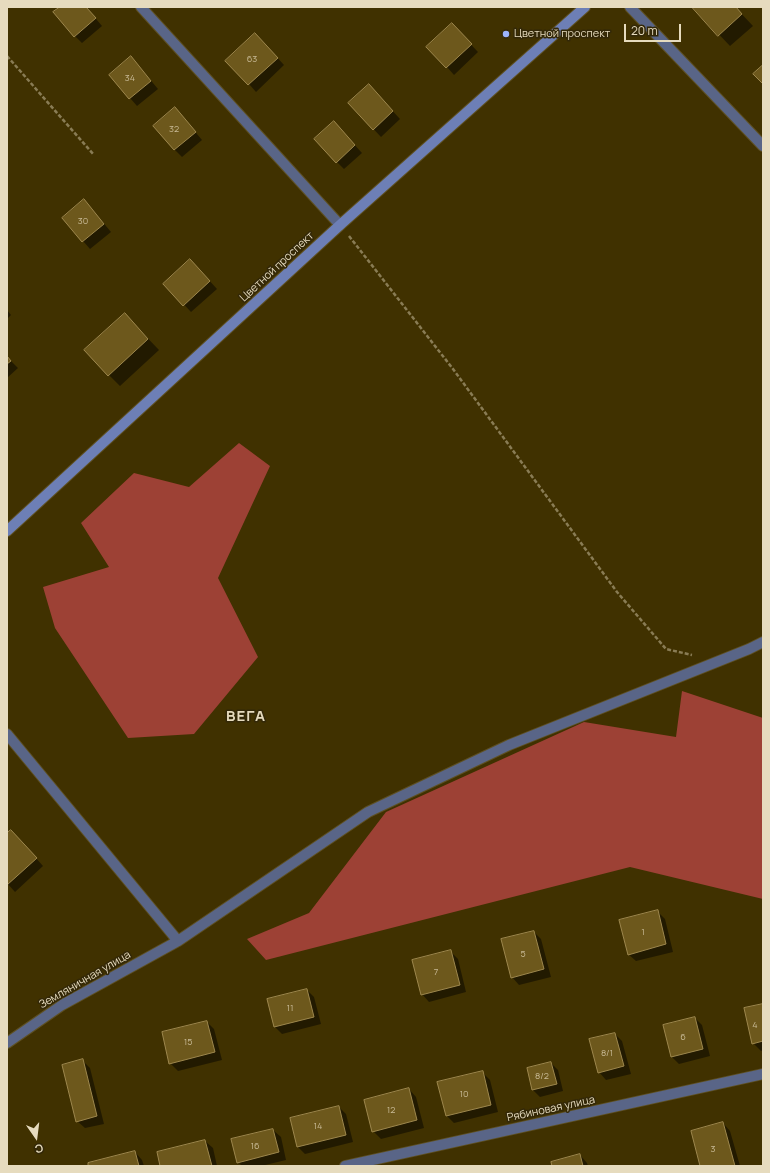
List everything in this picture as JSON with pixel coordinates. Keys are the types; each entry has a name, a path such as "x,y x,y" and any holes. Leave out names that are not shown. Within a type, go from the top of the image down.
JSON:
{"street":[{"path":"140,7 340,225"},
{"name":"Цветной проспект","path":"7,531 340,225 585,7"},
{"path":"630,7 763,146"},
{"name":"Земляничная улица","path":"7,1043 62,1005 178,941 368,812 509,745 763,642"},
{"path":"7,734 178,941"},
{"name":"Рябиновая улица","path":"345,1166 763,1074"}],"path":[{"path":"7,56 94,155"},
{"path":"340,225 453,369 616,592 666,649 717,661"}],"shaded area":[{"path":"239,443 270,466 218,578 258,657 194,734 128,738 55,628 43,587 109,567 81,523 134,473 189,487"},
{"path":"682,691 763,718 763,899 630,867 266,960 247,939 309,913 386,812 584,722 676,737"}],"building":[{"path":"60,7 86,7 96,18 74,37 53,12"},
{"path":"692,7 736,7 742,14 718,36"},
{"path":"452,23 472,44 446,68 426,47"},
{"path":"255,33 278,58 248,85 225,61"},
{"path":"131,56 151,81 129,99 109,75"},
{"path":"763,65 763,84 753,74"},
{"path":"369,84 393,111 373,130 348,103"},
{"path":"175,107 196,132 174,150 153,126"},
{"path":"334,121 355,145 336,163 314,139"},
{"path":"84,199 104,224 82,242 62,218"},
{"path":"190,259 210,281 183,306 163,284"},
{"path":"125,313 148,339 108,376 84,350"},
{"path":"7,356 11,361 7,364"},
{"path":"11,830 37,858 7,885 7,833"},
{"path":"658,910 666,944 628,955 619,920"},
{"path":"534,931 544,969 511,978 501,939"},
{"path":"451,950 460,985 421,995 412,960"},
{"path":"307,989 314,1017 274,1027 267,999"},
{"path":"763,1004 763,1041 752,1044 744,1008"},
{"path":"695,1017 703,1049 671,1057 663,1025"},
{"path":"207,1021 215,1052 169,1064 162,1032"},
{"path":"615,1033 624,1066 598,1073 589,1039"},
{"path":"83,1059 97,1116 76,1122 62,1065"},
{"path":"551,1062 557,1084 532,1090 527,1068"},
{"path":"483,1071 491,1105 446,1116 437,1082"},
{"path":"409,1088 417,1120 372,1132 364,1100"},
{"path":"339,1106 346,1135 297,1147 290,1118"},
{"path":"723,1122 735,1166 700,1166 691,1131"},
{"path":"273,1129 279,1152 237,1163 231,1139"},
{"path":"205,1140 212,1166 160,1166 157,1152"},
{"path":"135,1151 139,1166 88,1166 88,1163"},
{"path":"580,1154 583,1166 552,1166 551,1162"}],"place":[{"name":"Цветной проспект","path":"506,34"}],"district":[{"name":"ВЕГА","path":"246,717"}]}
